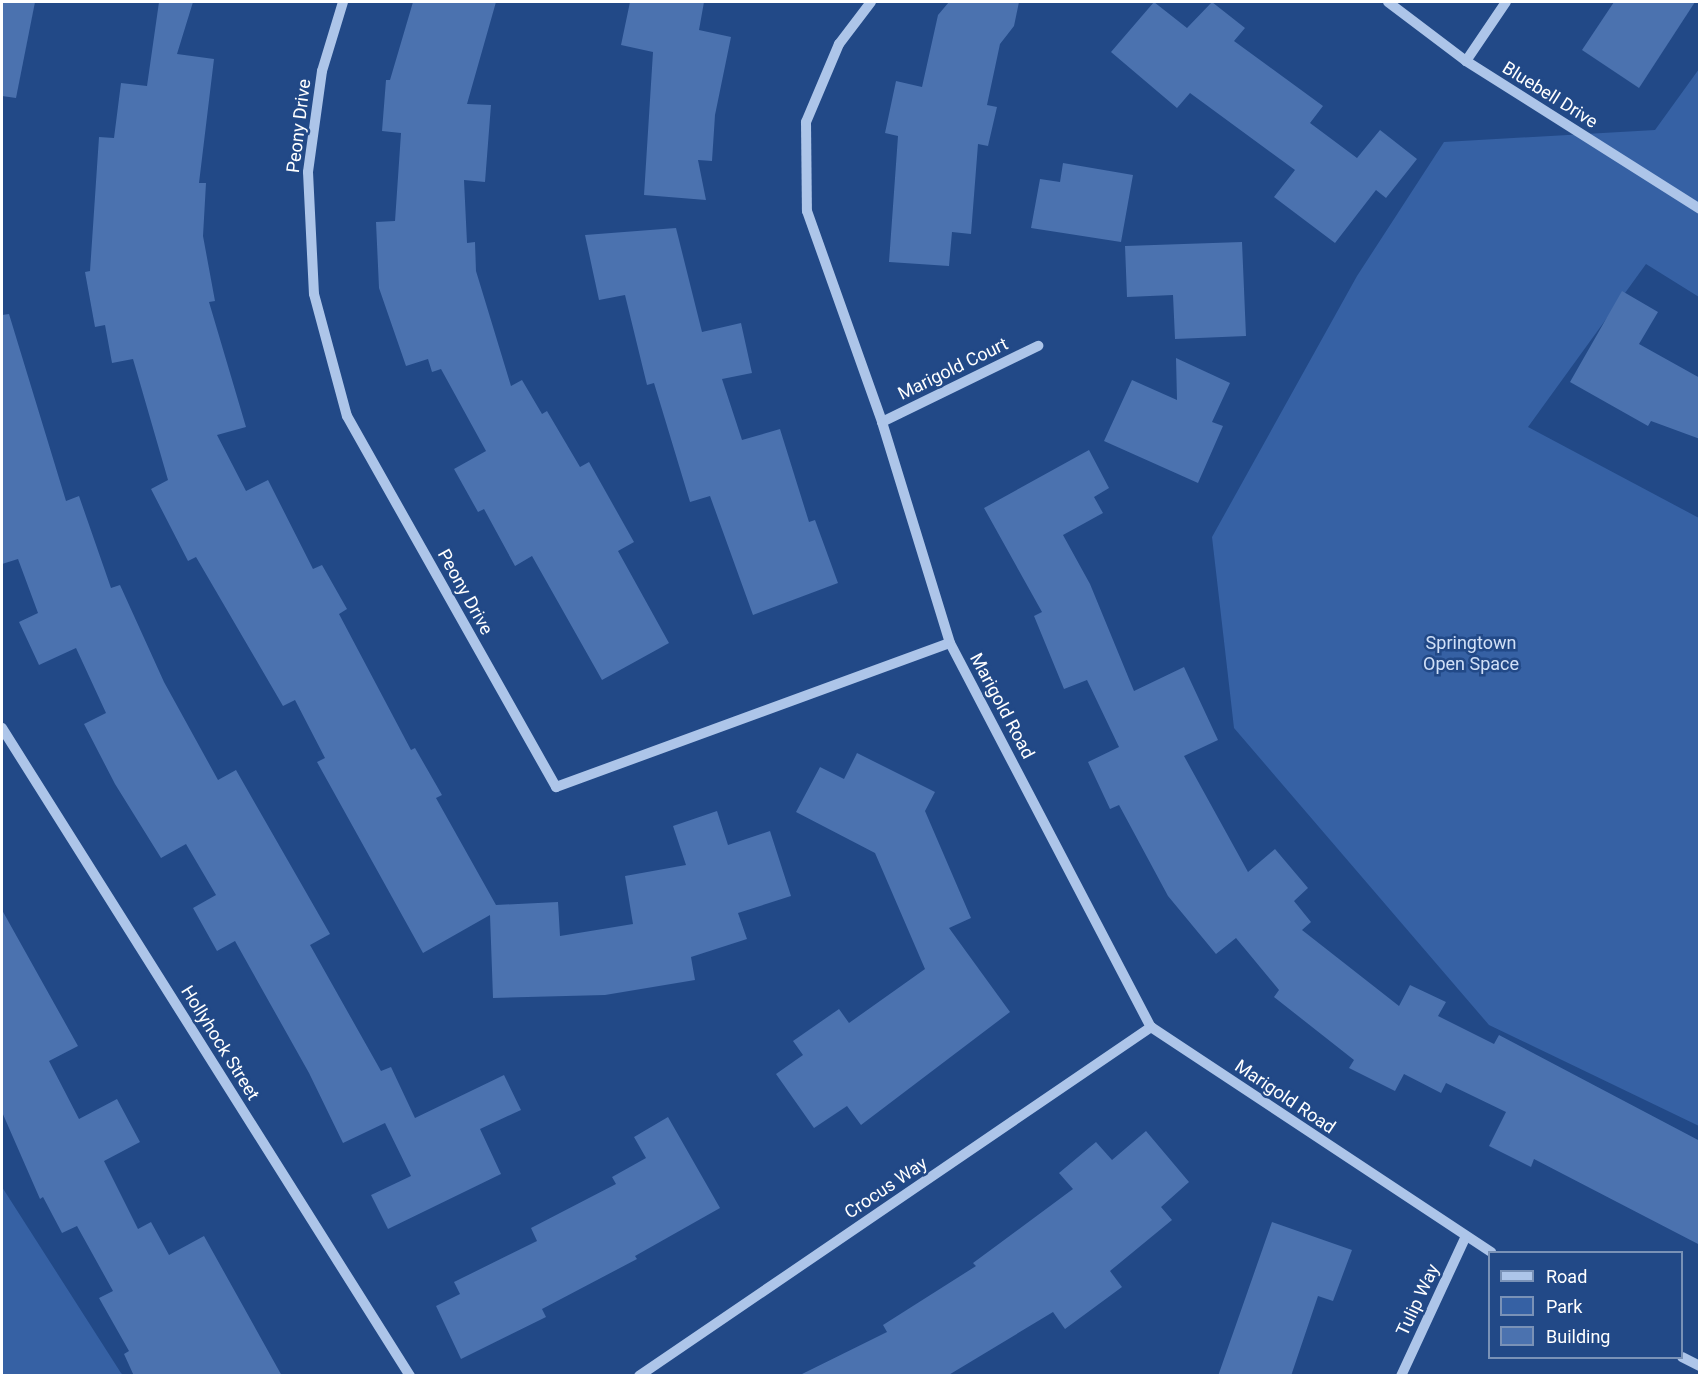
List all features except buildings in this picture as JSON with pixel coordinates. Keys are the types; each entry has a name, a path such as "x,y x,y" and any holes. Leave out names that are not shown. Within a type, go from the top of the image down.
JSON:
{"street":[{"name":"Peony Drive","path":"343,2 322,71 308,172 314,294 347,416 556,787 950,642"},
{"name":"Marigold Road","path":"871,2 839,44 806,122 807,211 882,422 950,642 1151,1027 1465,1238 1489,1251"},
{"name":"Bluebell Drive","path":"1388,2 1466,61 1700,209"},
{"path":"1466,61 1506,2"},
{"name":"Marigold Court","path":"882,422 1038,346"},
{"name":"Hollyhock Street","path":"2,728 410,1376"},
{"name":"Crocus Way","path":"639,1376 1151,1027"},
{"name":"Tulip Way","path":"1401,1376 1465,1238"},
{"path":"1683,1358 1700,1366"}],"green space":[{"name":"Springtown Open Space","path":"1699,69 1699,297 1646,264 1528,427 1699,518 1699,1126 1489,1025 1234,728 1212,537 1357,276 1444,142 1655,130"},
{"path":"2,1187 121,1373 123,1375 2,1375"}]}
